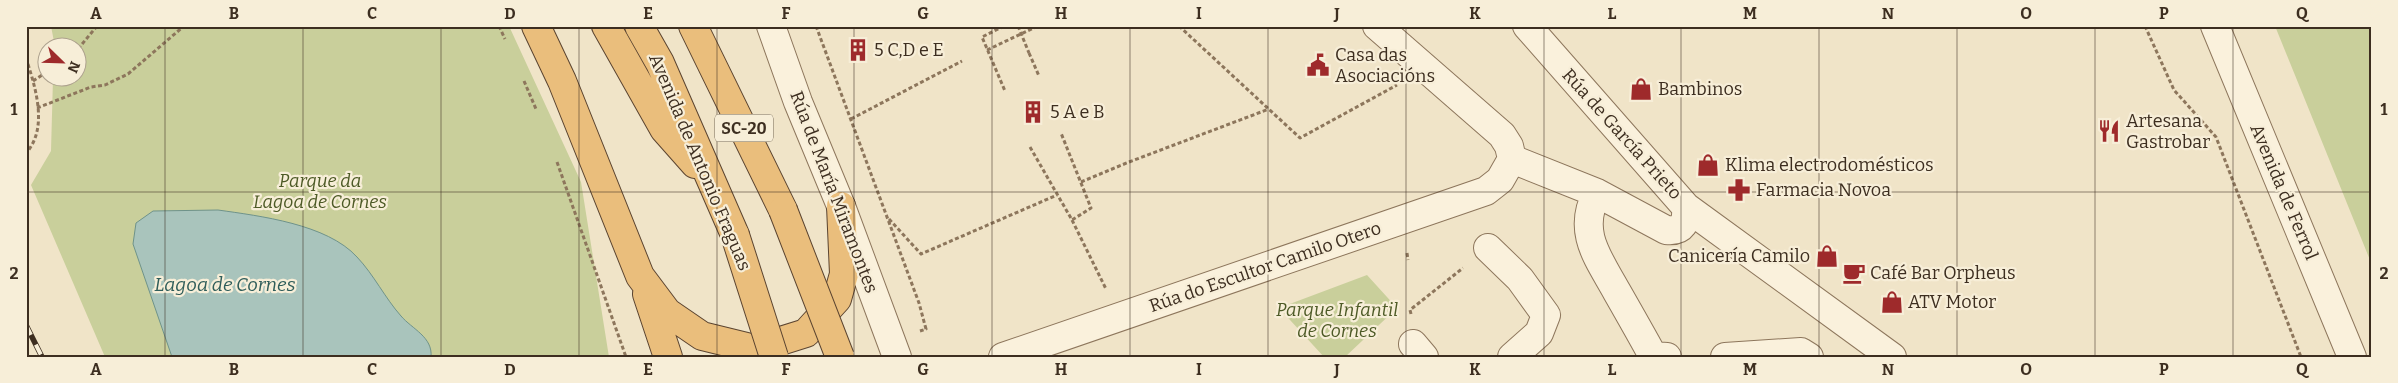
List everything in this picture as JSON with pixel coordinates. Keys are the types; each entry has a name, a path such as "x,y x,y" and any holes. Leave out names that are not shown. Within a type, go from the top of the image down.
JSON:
{"highway":[{"path":"536,26 562,81 640,276 668,357"},
{"name":"Avenida de Antonio Fraguas","path":"639,26 660,63 735,235 774,357"},
{"name":"SC-20","path":"609,31 664,129 712,184"},
{"name":"SC-20","path":"700,33 783,210 840,357"},
{"path":"640,276 667,312 702,336 755,349 806,333 836,299 844,274 841,206"}],"street":[{"name":"Rúa de María Miramontes","path":"771,26 798,102 841,206 897,357"},
{"path":"1377,26 1502,135 1509,146 1512,159 1597,193 1666,230 1675,231 1684,226 1687,218 1686,207"},
{"name":"Rúa de García Prieto","path":"1527,26 1686,207 1892,357"},
{"name":"Avenida de Ferrol","path":"2215,26 2352,357"},
{"name":"Rúa do Escultor Camilo Otero","path":"1003,357 1486,191 1500,180 1512,159"},
{"path":"1597,193 1589,208 1589,234 1595,255 1658,356"},
{"path":"1488,248 1520,279 1546,315 1539,333 1512,357"},
{"path":"1725,357 1801,352 1809,357"}],"path":[{"path":"87,38 97,26"},
{"path":"37,108 92,87 105,85 128,74 184,26"},
{"path":"498,26 506,41"},
{"path":"816,26 919,303"},
{"path":"1004,26 982,37 1005,91"},
{"path":"1018,26 1039,76"},
{"path":"987,50 1038,26"},
{"path":"1179,26 1300,138 1401,84"},
{"path":"2145,26 2174,90 2216,137 2301,357"},
{"path":"26,58 34,81 38,123 35,143 26,153"},
{"path":"850,119 962,61"},
{"path":"520,72 539,115"},
{"path":"34,81 38,78"},
{"path":"1081,182 1269,109"},
{"path":"1061,133 1091,208 1072,220"},
{"path":"1030,146 1072,220 1107,291"},
{"path":"556,159 626,357"},
{"path":"887,217 921,254 1057,195"},
{"path":"1419,350 1410,310 1488,248"}],"green space":[{"name":"Parque da Lagoa de Cornes","path":"51,26 509,26 581,182 609,357 105,357 31,185 51,151 53,88 88,88 88,38 53,38"},
{"path":"2275,26 2372,26 2372,265"},
{"name":"Parque Infantil de Cornes","path":"1367,275 1397,308 1345,357 1324,357 1279,308"}],"water":[{"name":"Lagoa de Cornes","path":"218,210 292,223 311,229 344,246 363,264 401,316 429,344 431,357 172,357 133,244 136,223 153,211"}],"railway":[{"path":"26,325 42,357"}],"place":[{"name":"5 C,D e E","path":"858,50"},
{"name":"Casa das Asociacións","path":"1318,65"},
{"name":"Bambinos","path":"1641,89"},
{"name":"5 A e B","path":"1033,112"},
{"name":"Artesana Gastrobar","path":"2109,131"},
{"name":"Klima electrodomésticos","path":"1708,165"},
{"name":"Farmacia Novoa","path":"1739,190"},
{"name":"Canicería Camilo","path":"1827,256"},
{"name":"Café Bar Orpheus","path":"1854,273"},
{"name":"ATV Motor","path":"1892,302"}]}
